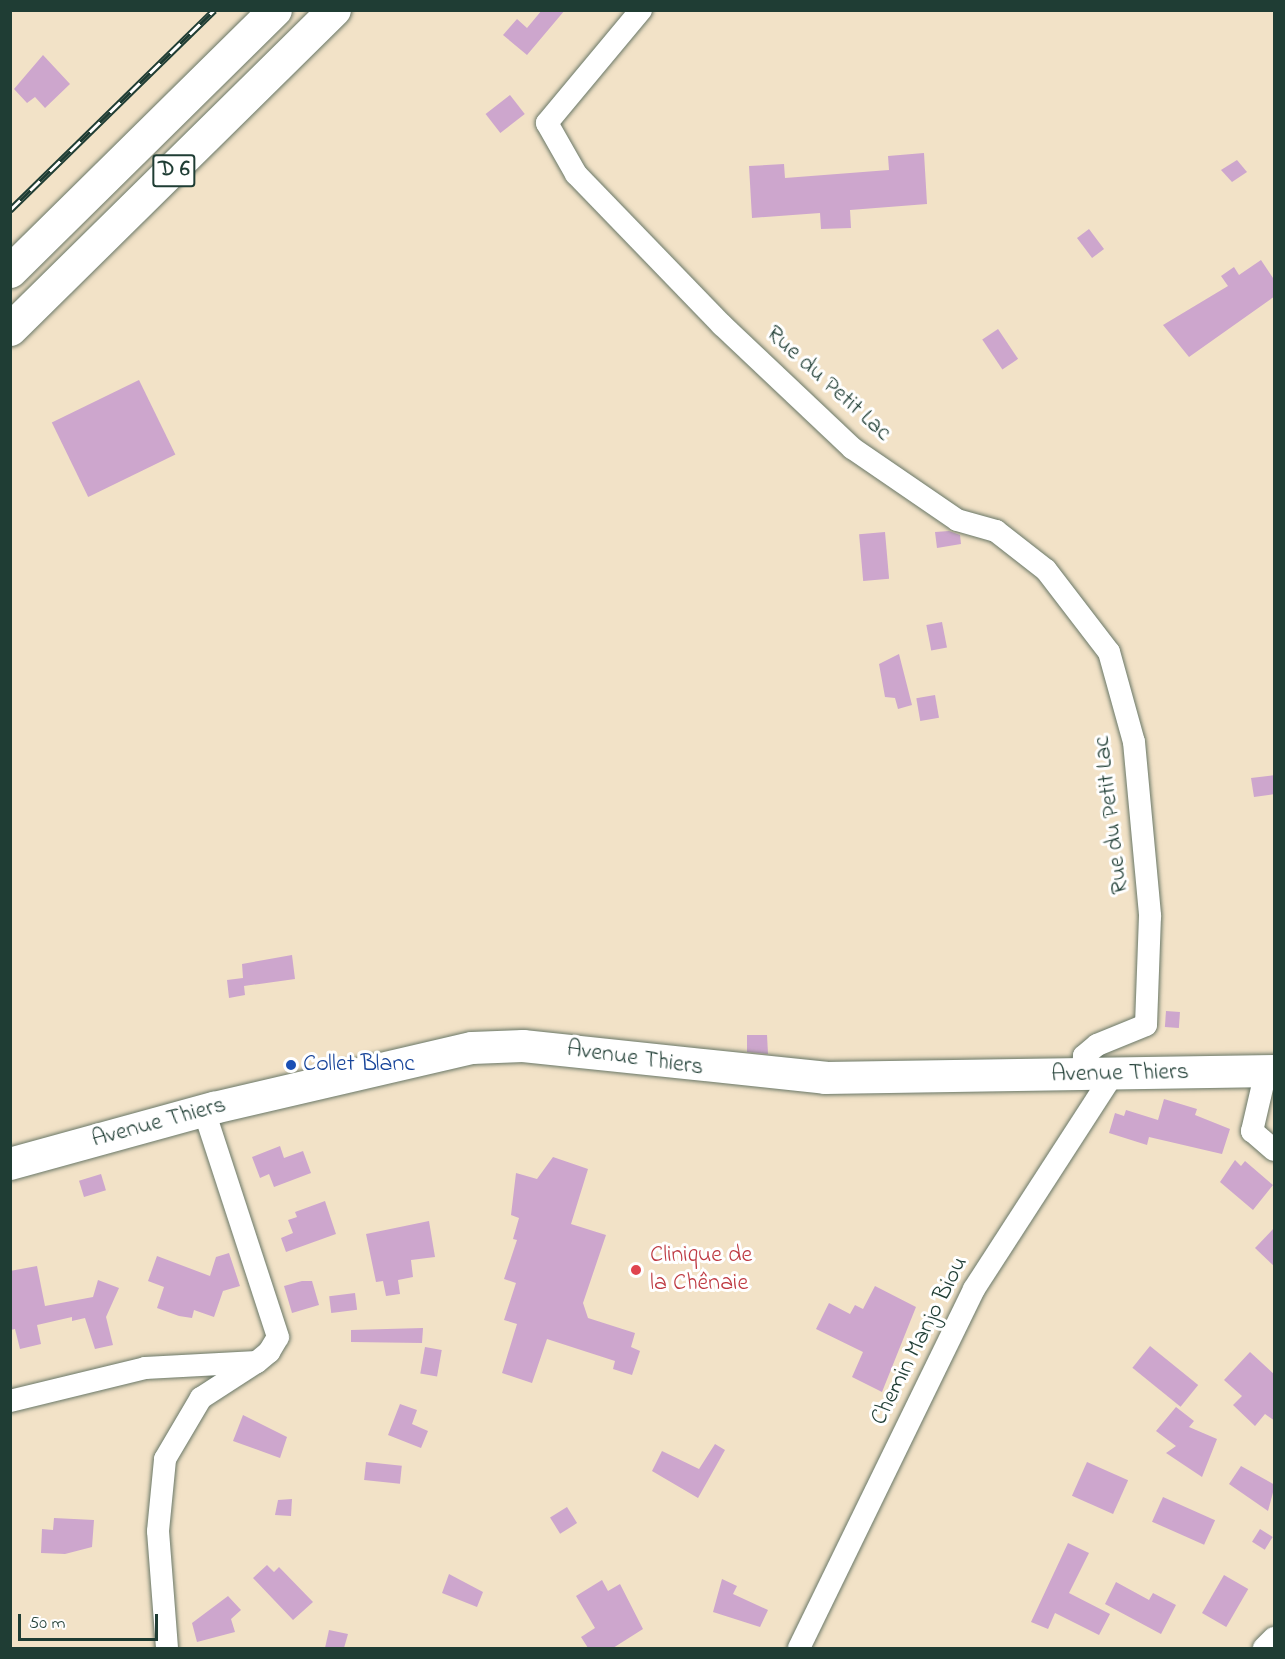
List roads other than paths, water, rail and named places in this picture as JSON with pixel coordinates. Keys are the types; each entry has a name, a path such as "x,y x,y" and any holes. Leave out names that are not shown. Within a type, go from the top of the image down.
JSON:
{"highway":[{"name":"D 6","path":"10,271 275,10"},
{"name":"D 6","path":"10,329 334,10"}],"main road":[{"name":"Avenue Thiers","path":"10,1164 204,1111 472,1048 523,1046 825,1078 948,1080 1083,1073 1270,1071"}],"street":[{"name":"Rue du Petit Lac","path":"641,10 547,123 576,174 852,448 957,520 996,531 1021,550 1046,570 1109,652 1135,753 1150,915 1146,1025 1097,1045 1084,1056 1083,1073"},
{"path":"1270,1071 1252,1131 1275,1150"},
{"name":"Chemin Manjo Biou","path":"799,1648 974,1289 1114,1073"},
{"path":"167,1648 158,1531 165,1459 201,1398 257,1362 278,1337 204,1111"},
{"path":"10,1401 145,1368 257,1362"},
{"path":"1264,1648 1275,1638"}],"railway":[{"path":"10,210 214,10"}],"place":[{"name":"Collet Blanc","path":"291,1065"},
{"name":"Clinique de la Chênaie","path":"636,1270"}]}
